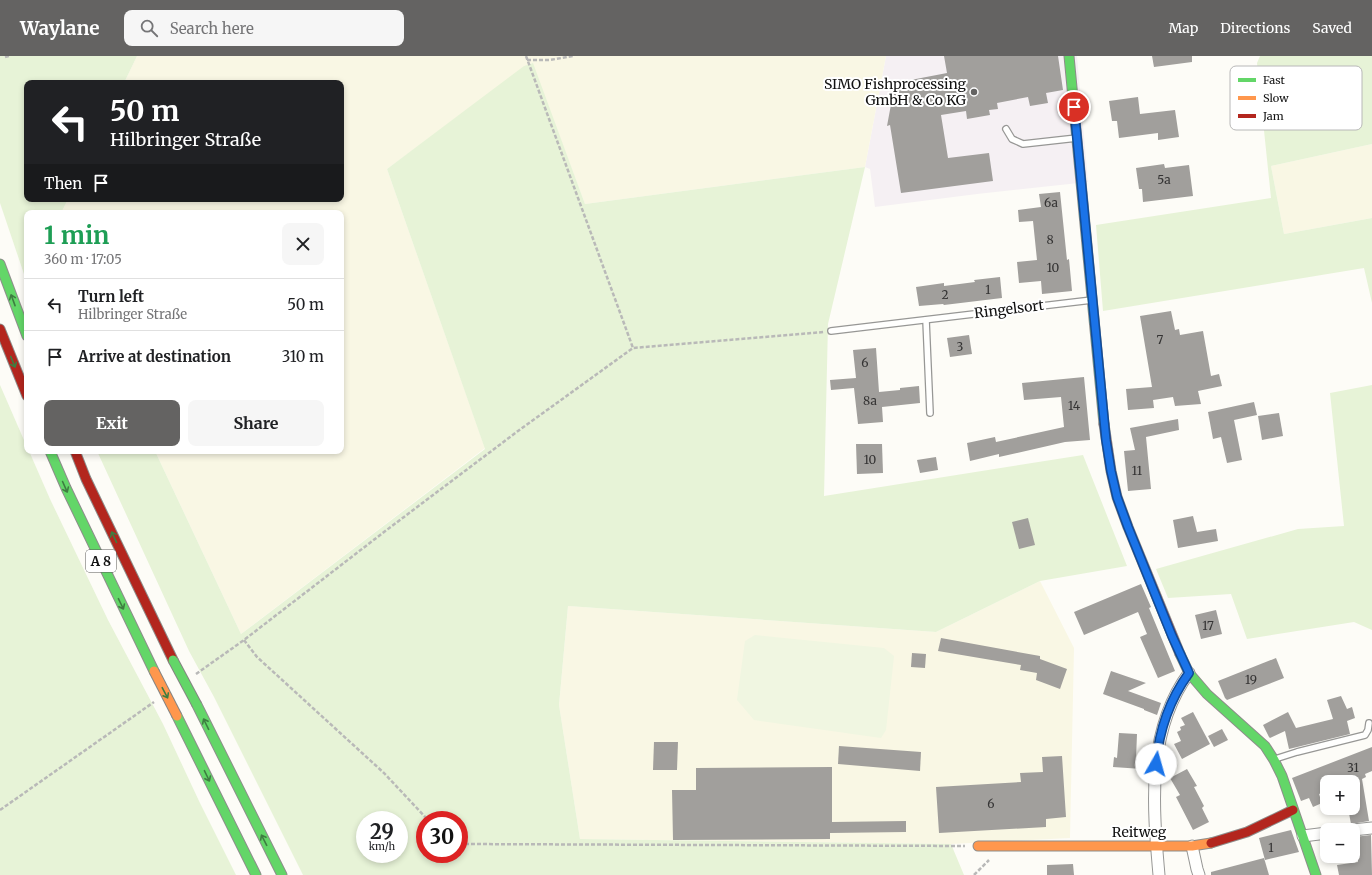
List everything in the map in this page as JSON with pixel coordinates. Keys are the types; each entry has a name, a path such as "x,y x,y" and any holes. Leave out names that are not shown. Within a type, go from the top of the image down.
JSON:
{"main road":[{"path":"1069,56 1106,440 1117,497 1172,636 1189,673 1207,694 1265,746 1274,760 1282,776 1316,875"},
{"path":"0,264 24,328"},
{"path":"0,329 24,389"},
{"name":"A 8","path":"51,454 69,495 154,671 256,875"},
{"name":"A 8","path":"75,454 173,660 282,875"},
{"name":"Reitweg","path":"978,846 1192,846 1217,842 1267,823 1293,810"}],"street":[{"path":"1159,875 1155,795 1158,746 1173,698 1189,673"},
{"path":"1360,829 1372,828"},
{"path":"1303,836 1320,834"},
{"path":"1192,846 1197,869 1200,875"}],"lane":[{"path":"1006,129 1012,139 1023,144 1077,138"},
{"name":"Ringelsort","path":"831,331 1092,300"},
{"path":"926,320 930,413"},
{"path":"1274,760 1297,752 1365,736 1369,723"}],"path":[{"path":"5,57 9,56"},
{"path":"526,56 633,348"},
{"path":"527,60 550,60 573,56"},
{"path":"195,674 244,640 518,431 633,348 831,331"},
{"path":"244,640 256,657 384,773 420,811"},
{"path":"0,810 158,699"},
{"path":"468,844 978,846"},
{"path":"974,875 991,859 998,846"}],"shaded area":[{"path":"137,56 886,56 865,167 585,204 532,63 387,169 485,448 241,634 156,454 344,454 344,210 62,210 66,202 344,202 344,80 125,80"},
{"path":"886,56 1077,56 1088,182 875,207 870,169 865,167"},
{"path":"1372,144 1372,218 1284,234 1271,166"},
{"path":"1040,581 1074,648 1070,838 951,844 580,839 559,705 568,606 936,632"}],"green space":[{"path":"0,56 137,56 125,80 24,80 24,202 66,202 62,210 24,210 24,274 0,203"},
{"path":"1260,56 1372,56 1372,144 1271,166 1284,234 1372,218 1372,303 1364,268 1103,311 1096,225 1271,198 1264,130 1362,130 1362,66 1257,66"},
{"path":"533,63 585,204 865,167 828,324 824,496 1083,455 1127,566 1040,581 936,632 568,606 559,705 580,839 951,844 964,875 303,875 214,697 189,651 98,454 156,454 241,634 485,449 387,169 524,66"},
{"path":"0,385 24,440 24,454 30,454 50,499 108,620 163,724 236,875 0,875"},
{"path":"1372,385 1372,630 1354,622 1247,639 1231,594 1168,598 1156,569 1298,529 1344,526 1330,393"},
{"path":"755,635 884,648 894,656 886,730 881,738 754,720 737,700 745,641"}],"building":[{"path":"944,56 1058,56 1063,90 1046,93 1048,103 1030,106 1028,97 997,103 998,109 989,110 990,115 967,119 966,111 941,115 948,158 989,153 993,181 901,193 890,125 887,126 895,83 947,73"},
{"path":"1152,56 1192,56 1192,62 1154,67"},
{"path":"1138,97 1140,114 1175,110 1179,137 1158,140 1158,133 1119,138 1117,121 1112,121 1109,101"},
{"path":"1164,164 1165,168 1189,165 1193,196 1143,202 1142,189 1139,189 1136,168"},
{"path":"1060,192 1067,260 1069,259 1072,291 1042,294 1041,281 1019,283 1017,262 1037,260 1033,221 1019,222 1018,210 1041,207 1039,194"},
{"path":"1000,277 1002,298 944,305 919,306 916,287 944,283 944,286"},
{"path":"1171,311 1175,330 1179,329 1180,335 1203,331 1211,376 1219,374 1222,386 1198,391 1201,404 1175,406 1173,397 1153,400 1154,408 1128,410 1126,389 1152,387 1140,316"},
{"path":"969,335 972,354 950,357 947,338"},
{"path":"876,348 879,392 919,386 920,403 882,407 883,422 858,424 854,388 831,390 830,380 856,378 853,350"},
{"path":"1084,377 1090,440 1065,442 999,457 999,454 970,461 967,443 995,437 996,442 1064,427 1061,397 1024,400 1022,383"},
{"path":"1254,402 1257,415 1234,420 1242,460 1227,463 1221,437 1213,439 1208,412"},
{"path":"1279,413 1283,436 1262,440 1258,416"},
{"path":"1178,419 1179,430 1146,437 1151,489 1128,491 1124,451 1135,450 1130,428"},
{"path":"856,444 882,444 883,473 857,474"},
{"path":"936,457 938,470 920,473 917,460"},
{"path":"1193,516 1197,532 1216,529 1218,541 1178,548 1173,520"},
{"path":"1028,518 1035,545 1019,549 1012,522"},
{"path":"1141,584 1151,607 1149,608 1175,671 1158,678 1140,637 1147,634 1138,612 1084,635 1074,612"},
{"path":"1216,610 1222,634 1201,639 1195,615"},
{"path":"941,638 1040,656 1040,659 1067,669 1060,689 1036,680 1037,673 1020,670 1021,665 938,651"},
{"path":"912,653 926,654 925,668 911,667"},
{"path":"1276,658 1284,678 1227,700 1225,698 1218,681"},
{"path":"1111,671 1146,683 1128,691 1161,703 1157,715 1103,694"},
{"path":"1341,696 1347,709 1352,707 1355,718 1347,721 1350,734 1289,749 1285,731 1270,738 1263,725 1288,712 1296,728 1333,719 1327,700"},
{"path":"1193,712 1210,744 1182,759 1174,744 1181,741 1177,732 1181,730 1180,727 1185,725 1181,718"},
{"path":"1222,729 1228,740 1214,747 1208,736"},
{"path":"1119,733 1137,734 1136,759 1142,760 1142,769 1113,767 1114,757 1117,758"},
{"path":"654,742 678,742 677,770 653,770"},
{"path":"839,746 921,752 920,771 838,764"},
{"path":"1372,747 1372,771 1365,774 1366,777 1362,779 1369,821 1351,823 1349,815 1360,815 1360,775 1320,775 1320,804 1313,807 1309,798 1301,801 1292,778"},
{"path":"1062,756 1066,817 1046,819 1046,827 939,833 936,787 1021,782 1020,773 1043,772 1042,757"},
{"path":"832,767 832,822 906,821 906,832 830,833 830,839 673,840 672,790 696,790 696,768"},
{"path":"1187,769 1197,786 1194,787 1204,806 1202,808 1209,822 1193,830 1176,797 1180,795 1170,778"},
{"path":"1291,830 1299,852 1265,860 1259,838"},
{"path":"1371,835 1372,875 1339,875 1337,865 1360,863 1360,836"},
{"path":"1264,858 1269,875 1211,875 1211,872"},
{"path":"1073,864 1074,875 1047,875 1047,865"}],"traffic: fast":[{"path":"1069,56 1104,424"},
{"path":"0,264 24,328"},
{"path":"51,454 66,488 154,671"},
{"path":"1180,654 1189,673 1207,694 1265,746 1274,760 1282,776 1316,875"},
{"path":"173,660 197,705"},
{"path":"197,705 282,875"},
{"path":"177,716 256,875"}],"traffic: slow":[{"path":"154,671 177,716"},
{"path":"978,846 1192,846 1211,843"}],"traffic: jam":[{"path":"0,329 24,389"},
{"path":"1104,424 1111,471 1117,497 1180,654"},
{"path":"76,454 86,479 173,660"},
{"path":"1211,843 1247,832 1293,810"}],"place":[{"name":"SIMO Fishprocessing GmbH & Co KG","path":"974,92"}],"route":[{"path":"1074,107 1106,440 1111,471 1117,497 1128,527 1172,636 1189,673 1173,698 1169,708 1158,746 1156,764"}]}
